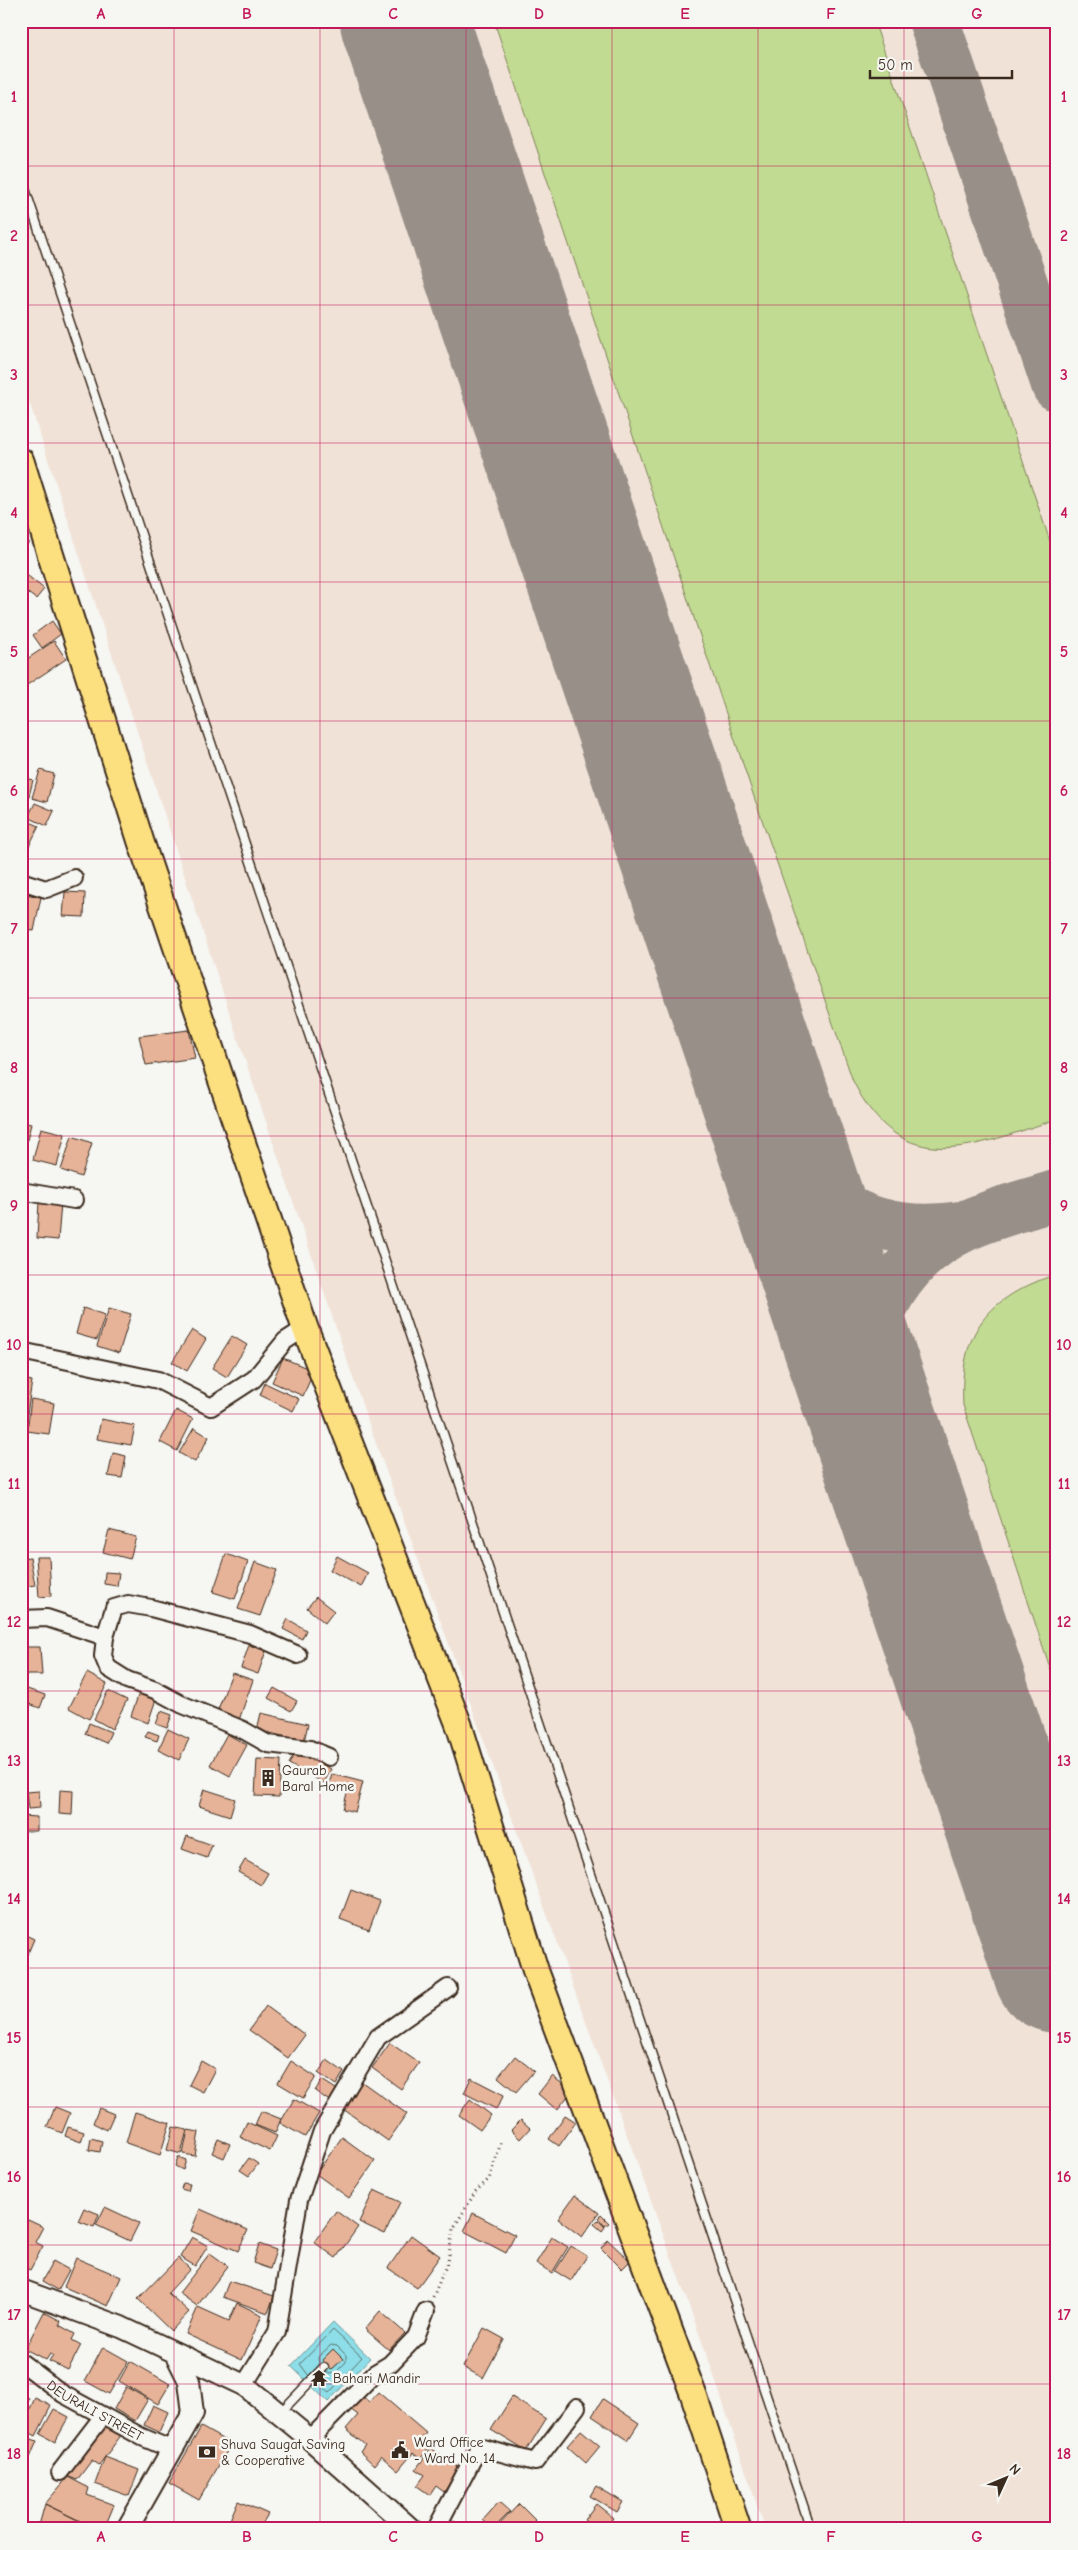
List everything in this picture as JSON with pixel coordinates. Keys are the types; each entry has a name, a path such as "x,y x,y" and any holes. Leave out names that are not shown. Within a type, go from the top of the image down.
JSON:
{"main road":[{"path":"21,461 141,842 305,1328 459,1725 536,1972 694,2396 738,2529"}],"street":[{"path":"21,881 46,889 74,878"},
{"path":"21,1191 74,1200"},
{"path":"21,1351 158,1380 211,1407 254,1379 285,1341 305,1328"},
{"path":"298,1655 250,1634 151,1608 128,1604 114,1608 105,1637 103,1656 108,1668 127,1680 155,1690 181,1704 244,1730 268,1744 310,1749 329,1757"},
{"path":"21,1619 47,1618 105,1637"},
{"path":"244,2385 277,2332 299,2200 322,2131 378,2038 448,1988"},
{"path":"21,2290 121,2327 244,2385 280,2413 411,2529"},
{"path":"310,2439 375,2373 390,2364 416,2337 426,2311"},
{"path":"127,2529 174,2450 193,2413 188,2381 175,2353"},
{"name":"DEURALI STREET","path":"21,2362 63,2394 142,2437 174,2450"},
{"path":"436,2529 479,2447 535,2462 577,2407"},
{"path":"60,2472 103,2416"}],"lane":[{"path":"21,177 811,2529"},
{"path":"280,2413 324,2367"}],"path":[{"path":"426,2311 439,2287 448,2261 454,2229 476,2191 489,2179 502,2140"}],"shaded area":[{"path":"21,21 1057,21 1057,2529 765,2529 709,2361 365,1413 241,1048 21,377"}],"green space":[{"path":"494,21 874,21 1057,562 1057,1119 997,1139 969,1145 943,1148 917,1144 894,1133 872,1112 853,1081 752,791"},
{"path":"1057,1274 1057,1689 963,1405 963,1379 966,1357 973,1337 983,1320 996,1306 1013,1294 1033,1283"}],"water":[{"path":"333,2322 370,2358 328,2402 291,2366","holes":["333,2349 343,2359 331,2370 322,2360"]}],"building":[{"path":"21,535 29,542 21,552"},
{"path":"22,571 44,589 36,599 21,588"},
{"path":"52,621 61,634 42,648 33,635"},
{"path":"54,641 66,659 24,687 21,683 21,663"},
{"path":"40,770 54,774 47,802 32,798"},
{"path":"21,776 33,780 26,808 21,807"},
{"path":"35,803 54,811 47,826 28,817"},
{"path":"21,818 39,826 22,860 21,859"},
{"path":"65,892 85,893 84,917 63,916"},
{"path":"21,893 41,897 34,931 21,929"},
{"path":"189,1030 195,1058 146,1065 139,1036"},
{"path":"21,1122 31,1124 27,1140 21,1138"},
{"path":"41,1128 65,1134 57,1166 33,1160"},
{"path":"72,1136 92,1143 81,1177 61,1170"},
{"path":"39,1202 61,1203 58,1240 37,1238"},
{"path":"83,1308 105,1315 97,1340 76,1334"},
{"path":"109,1308 131,1314 119,1353 97,1346"},
{"path":"192,1330 206,1339 187,1371 172,1362"},
{"path":"232,1336 247,1345 227,1377 212,1368"},
{"path":"283,1358 314,1371 303,1396 272,1382"},
{"path":"21,1379 32,1381 25,1427 21,1427"},
{"path":"265,1383 299,1399 293,1411 260,1395"},
{"path":"31,1399 54,1403 49,1434 27,1431"},
{"path":"176,1410 193,1419 177,1451 160,1442"},
{"path":"101,1419 135,1426 131,1445 97,1439"},
{"path":"194,1428 209,1437 195,1462 179,1453"},
{"path":"113,1453 126,1456 122,1478 108,1476"},
{"path":"109,1530 136,1537 130,1559 103,1552"},
{"path":"226,1554 248,1562 235,1599 213,1592"},
{"path":"337,1556 368,1573 361,1587 330,1570"},
{"path":"30,1557 35,1585 21,1587 21,1558"},
{"path":"36,1557 49,1557 51,1596 39,1597"},
{"path":"255,1562 277,1570 260,1616 238,1609"},
{"path":"105,1572 119,1573 117,1586 104,1584"},
{"path":"316,1597 334,1611 325,1623 307,1608"},
{"path":"288,1619 306,1630 302,1639 283,1629"},
{"path":"249,1645 266,1651 258,1674 241,1668"},
{"path":"21,1647 40,1647 42,1675 21,1675"},
{"path":"87,1673 107,1684 89,1719 69,1708"},
{"path":"232,1673 253,1680 239,1720 217,1712"},
{"path":"21,1687 45,1695 40,1708 21,1701"},
{"path":"274,1688 297,1701 291,1711 268,1698"},
{"path":"108,1691 127,1700 112,1729 94,1719"},
{"path":"139,1693 156,1699 148,1723 131,1716"},
{"path":"161,1711 172,1715 167,1728 156,1724"},
{"path":"261,1713 308,1724 304,1741 257,1730"},
{"path":"89,1723 111,1732 106,1743 85,1734"},
{"path":"168,1729 189,1739 179,1760 158,1750"},
{"path":"148,1731 159,1735 157,1741 145,1737"},
{"path":"227,1734 247,1745 230,1776 210,1765"},
{"path":"296,1751 331,1769 324,1783 289,1764"},
{"name":"Gaurab Baral Home","path":"257,1759 281,1760 279,1797 255,1796"},
{"path":"332,1774 363,1782 355,1812 343,1809 348,1789 329,1785"},
{"path":"204,1789 235,1799 230,1816 199,1806"},
{"path":"60,1790 73,1791 72,1815 59,1814"},
{"path":"39,1791 40,1808 28,1809 26,1792"},
{"path":"21,1816 37,1817 37,1831 21,1831"},
{"path":"187,1836 212,1845 207,1858 182,1849"},
{"path":"245,1860 268,1873 261,1885 238,1872"},
{"path":"351,1890 380,1901 369,1930 340,1919"},
{"path":"21,1933 34,1939 26,1958 21,1956"},
{"path":"266,2006 305,2035 288,2058 249,2030"},
{"path":"390,2043 419,2063 401,2089 372,2068"},
{"path":"515,2056 534,2071 516,2092 498,2077"},
{"path":"327,2060 344,2072 336,2085 318,2073"},
{"path":"201,2061 215,2069 203,2092 189,2085"},
{"path":"291,2061 316,2077 303,2098 278,2083"},
{"path":"552,2076 572,2091 557,2110 538,2094"},
{"path":"471,2078 504,2095 496,2109 464,2093"},
{"path":"322,2080 339,2091 331,2102 315,2091"},
{"path":"362,2082 407,2114 388,2141 343,2109"},
{"path":"294,2099 319,2113 305,2137 280,2123"},
{"path":"470,2099 491,2115 480,2130 459,2115"},
{"path":"55,2107 70,2113 62,2133 47,2127"},
{"path":"99,2108 114,2114 107,2130 93,2123"},
{"path":"261,2111 281,2119 275,2133 255,2125"},
{"path":"135,2112 170,2123 160,2155 126,2143"},
{"path":"565,2115 576,2122 559,2146 549,2139"},
{"path":"521,2120 530,2128 520,2139 511,2130"},
{"path":"247,2122 277,2136 270,2151 240,2137"},
{"path":"68,2127 84,2132 81,2142 65,2136"},
{"path":"173,2127 187,2130 181,2154 167,2150"},
{"path":"188,2130 199,2132 195,2156 183,2154"},
{"path":"342,2137 375,2161 349,2198 316,2174"},
{"path":"91,2138 102,2141 100,2152 89,2150"},
{"path":"218,2139 230,2144 224,2158 212,2153"},
{"path":"178,2157 186,2160 183,2170 175,2166"},
{"path":"249,2158 258,2164 249,2176 240,2170"},
{"path":"183,2183 190,2184 188,2191 181,2189"},
{"path":"374,2190 400,2202 385,2234 359,2222"},
{"path":"575,2195 599,2213 582,2237 558,2219"},
{"path":"105,2207 139,2223 130,2241 96,2225"},
{"path":"84,2208 99,2214 94,2227 78,2221"},
{"path":"200,2209 248,2230 238,2251 191,2231"},
{"path":"336,2211 358,2227 336,2258 314,2242"},
{"path":"473,2213 515,2235 506,2253 464,2231"},
{"path":"601,2215 609,2223 605,2226 598,2218"},
{"path":"28,2220 43,2227 35,2242 43,2246 30,2270 21,2266 21,2233"},
{"path":"598,2220 605,2227 602,2231 594,2224"},
{"path":"411,2235 440,2256 417,2288 388,2268"},
{"path":"192,2237 208,2246 195,2266 180,2257"},
{"path":"552,2237 568,2247 552,2273 536,2263"},
{"path":"608,2240 630,2261 622,2269 601,2248"},
{"path":"259,2244 276,2250 270,2269 253,2263"},
{"path":"571,2246 587,2256 571,2281 555,2271"},
{"path":"210,2253 228,2266 197,2306 179,2293"},
{"path":"76,2258 121,2277 108,2306 64,2287"},
{"path":"178,2258 190,2269 168,2293 189,2312 171,2331 138,2299"},
{"path":"53,2261 69,2270 58,2290 42,2281"},
{"path":"229,2281 274,2296 268,2313 223,2297"},
{"path":"237,2303 262,2315 242,2360 186,2334 198,2307 229,2321"},
{"path":"380,2311 405,2333 389,2350 365,2329"},
{"path":"44,2312 61,2321 59,2325 75,2334 72,2340 81,2345 68,2370 49,2361 53,2355 50,2354 46,2360 25,2349"},
{"path":"484,2328 504,2339 483,2378 463,2367"},
{"path":"103,2347 128,2361 109,2394 85,2381"},
{"path":"333,2349 343,2359 331,2370 322,2360"},
{"path":"130,2361 170,2384 158,2404 119,2381"},
{"path":"126,2387 148,2399 135,2421 114,2409"},
{"path":"378,2392 426,2433 422,2438 431,2446 420,2459 413,2453 398,2471 381,2456 374,2465 360,2452 365,2445 346,2429 358,2415 350,2409 361,2395 369,2402"},
{"path":"21,2395 29,2398 21,2420"},
{"path":"512,2397 546,2419 526,2451 491,2430"},
{"path":"35,2398 51,2406 36,2436 21,2428"},
{"path":"603,2399 639,2423 628,2440 592,2416"},
{"path":"153,2405 168,2412 159,2432 144,2425"},
{"path":"54,2409 69,2417 55,2442 40,2434"},
{"path":"104,2427 122,2434 99,2465 92,2460 77,2480 64,2475"},
{"path":"201,2427 231,2444 199,2500 169,2483"},
{"path":"581,2430 600,2446 586,2463 567,2446"},
{"path":"21,2435 37,2441 26,2467 21,2465"},
{"path":"431,2448 460,2468 444,2492 436,2486 430,2495 417,2486 425,2475 416,2469"},
{"path":"105,2457 139,2470 129,2496 95,2484"},
{"path":"68,2477 89,2488 87,2495 114,2505 104,2529 76,2529 80,2521 45,2504"},
{"path":"596,2486 623,2502 617,2512 590,2496"},
{"path":"238,2501 268,2514 259,2529 226,2529"},
{"path":"499,2502 510,2512 493,2529 483,2520"},
{"path":"45,2504 80,2521 76,2529 38,2529"},
{"path":"519,2504 536,2521 528,2529 503,2529 499,2525"},
{"path":"596,2504 614,2518 605,2529 595,2529 584,2520"},
{"path":"452,2520 468,2529 447,2529"}],"taxiway":[{"path":"934,21 1057,386"},
{"path":"774,1125 803,1174 819,1191 837,1205 856,1215 898,1227 942,1229 965,1226"},
{"path":"872,1416 868,1371 873,1335 879,1315 888,1296 912,1263 928,1249 963,1227 997,1213 1057,1195"}],"runway":[{"path":"404,21 1057,1969"}],"place":[{"name":"Gaurab Baral Home","path":"268,1778"},
{"name":"Bahari Mandir","path":"319,2378"},
{"name":"Ward Office - Ward No. 14","path":"400,2450"},
{"name":"Shuva Saugat Saving & Cooperative","path":"207,2452"}]}
